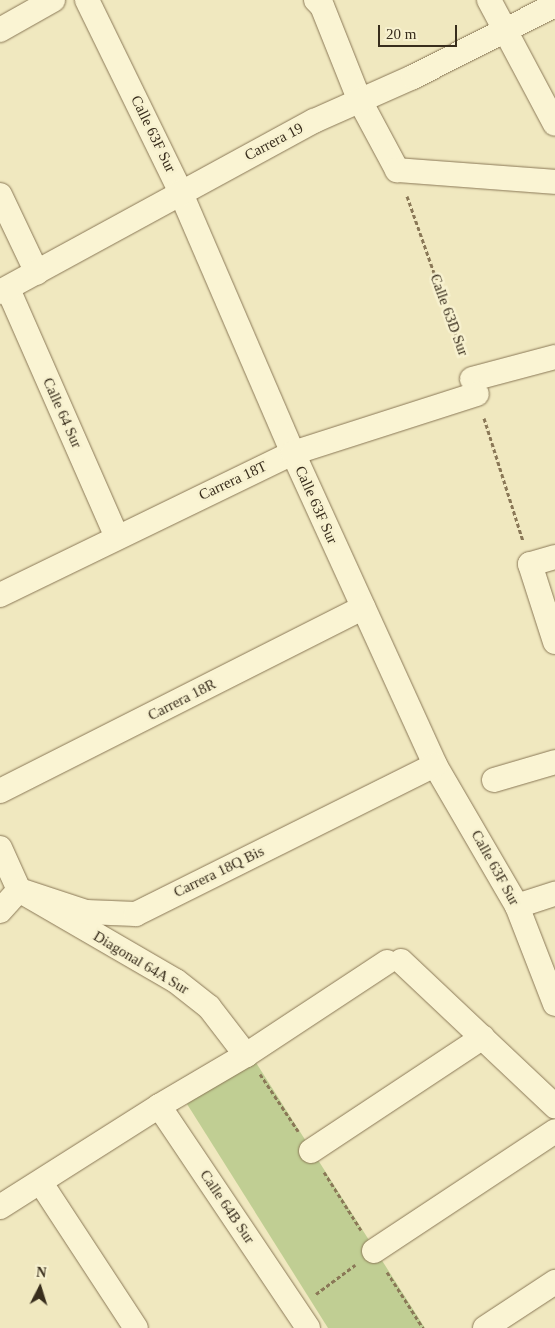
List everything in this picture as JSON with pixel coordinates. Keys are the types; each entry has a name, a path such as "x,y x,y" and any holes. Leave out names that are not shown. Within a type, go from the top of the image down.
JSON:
{"street":[{"path":"0,30 53,0"},
{"name":"Calle 63F Sur","path":"87,0 180,191 293,453 435,765 517,906 555,1004"},
{"path":"316,0 322,6 359,99 397,170 555,182"},
{"path":"489,0 503,30 555,124"},
{"name":"Carrera 19","path":"4,290 180,191 359,99 413,77 555,5"},
{"path":"0,195 36,272"},
{"name":"Calle 64 Sur","path":"4,290 116,537"},
{"name":"Carrera 18T","path":"0,595 116,537 293,453 555,357"},
{"path":"555,557 530,564 555,642"},
{"name":"Carrera 18R","path":"0,791 363,608"},
{"path":"494,780 555,762"},
{"name":"Carrera 18Q Bis","path":"19,890 86,912 136,914 435,765"},
{"path":"0,848 19,890 0,911"},
{"name":"Diagonal 64A Sur","path":"19,890 176,981 210,1007 246,1054"},
{"path":"517,906 555,894"},
{"path":"0,1207 41,1183 139,1118 394,962 483,1037 555,1106"},
{"path":"311,1151 483,1037"},
{"name":"Calle 64B Sur","path":"159,1106 302,1318"},
{"path":"374,1251 555,1131"},
{"path":"41,1183 136,1328"},
{"path":"485,1328 555,1282"}],"path":[{"name":"Calle 63D Sur","path":"397,170 474,387 530,564"},
{"path":"246,1054 311,1151 423,1328"},
{"path":"302,1318 374,1251"}],"green space":[{"path":"253,1058 425,1328 328,1328 187,1104"}]}
